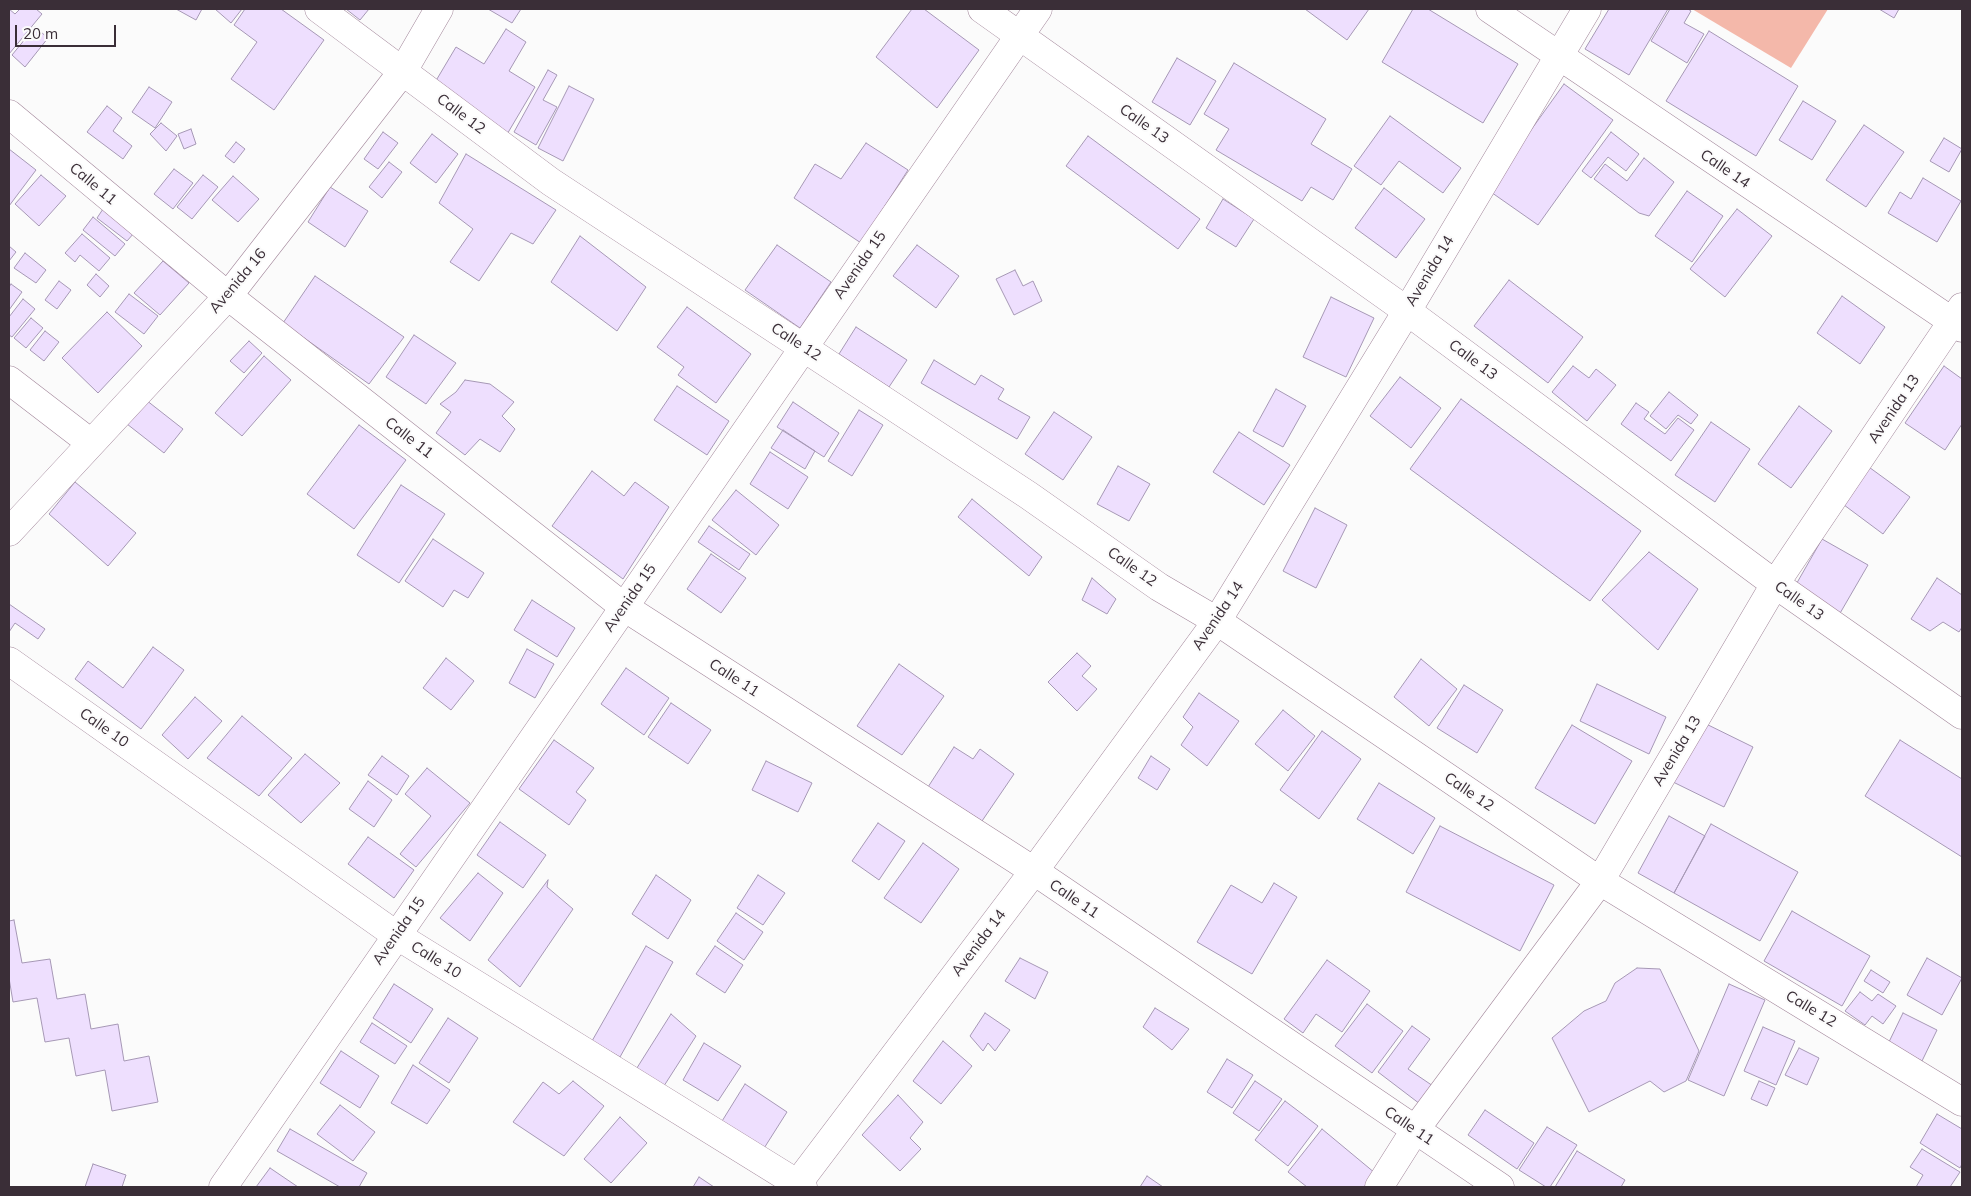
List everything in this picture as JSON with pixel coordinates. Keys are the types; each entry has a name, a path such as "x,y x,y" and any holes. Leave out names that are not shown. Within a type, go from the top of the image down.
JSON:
{"street":[{"name":"Calle 12","path":"319,9 550,182 1028,495 1159,586 1217,621 1600,881 1962,1102"},
{"name":"Avenida 16","path":"9,532 228,296 403,71 439,9"},
{"name":"Calle 13","path":"982,9 1407,311 1775,584 1962,715"},
{"name":"Avenida 15","path":"223,1187 1038,9"},
{"name":"Calle 14","path":"1490,9 1558,57 1959,319"},
{"name":"Avenida 14","path":"799,1186 1034,871 1217,621 1407,311 1587,9"},
{"name":"Calle 11","path":"9,114 228,296 624,607 1034,871 1500,1187"},
{"name":"Avenida 13","path":"1379,1187 1415,1130 1600,881 1775,584 1959,319"},
{"path":"9,380 91,443"},
{"name":"Calle 10","path":"9,661 396,936 799,1186"}],"shaded area":[{"path":"1692,9 1828,9 1791,68"}],"building":[{"path":"9,9 15,14 20,9 36,9 42,14 9,54"},
{"path":"176,9 202,9 196,20"},
{"path":"215,9 242,9 231,23"},
{"path":"245,9 281,9 324,40 274,110 231,79 257,42 234,25"},
{"path":"346,9 369,9 360,20"},
{"path":"488,9 521,9 512,23"},
{"path":"912,9 924,9 979,50 937,108 876,57"},
{"path":"1305,9 1369,9 1347,40"},
{"path":"1413,9 1428,9 1518,64 1483,123 1382,62"},
{"path":"1609,9 1668,9 1629,75 1585,49"},
{"path":"1670,9 1688,9 1691,11 1684,23 1704,34 1687,63 1651,41"},
{"path":"1879,9 1899,9 1894,18"},
{"path":"35,27 48,38 25,67 12,55"},
{"path":"506,29 526,42 509,71 535,87 506,136 431,89 456,47 484,64"},
{"path":"1709,31 1798,86 1756,156 1666,101"},
{"path":"1177,58 1216,81 1190,125 1152,102"},
{"path":"1234,63 1326,119 1311,144 1352,169 1333,200 1311,187 1302,201 1216,150 1229,129 1204,114"},
{"path":"548,70 557,75 543,100 557,107 536,145 514,132"},
{"path":"1564,84 1613,120 1538,225 1488,190"},
{"path":"569,86 594,99 563,161 538,148"},
{"path":"149,87 172,102 155,128 132,112"},
{"path":"1803,101 1836,121 1812,160 1779,140"},
{"path":"107,106 122,118 113,131 132,146 123,159 87,132"},
{"path":"1390,116 1461,168 1443,193 1399,161 1381,185 1354,166"},
{"path":"161,123 177,136 166,151 150,134"},
{"path":"1864,125 1904,152 1866,207 1826,180"},
{"path":"191,129 196,144 184,149 178,134"},
{"path":"383,132 398,143 378,169 364,159"},
{"path":"1611,132 1639,154 1626,171 1608,157 1591,178 1582,171"},
{"path":"432,134 458,154 436,183 410,163"},
{"path":"1088,136 1200,219 1178,249 1066,166"},
{"path":"1944,138 1962,149 1949,172 1930,161"},
{"path":"236,142 245,149 234,163 225,156"},
{"path":"866,143 908,170 861,243 794,198 815,164 841,179"},
{"path":"9,149 36,170 9,206"},
{"path":"466,154 556,210 533,244 511,233 479,281 450,262 473,229 439,203"},
{"path":"1644,158 1674,182 1649,216 1639,213 1594,179 1605,164 1627,181"},
{"path":"389,162 402,172 382,198 369,187"},
{"path":"174,169 193,183 173,209 154,194"},
{"path":"41,175 66,196 39,226 15,204"},
{"path":"203,175 218,187 192,219 177,207"},
{"path":"233,176 259,199 238,222 212,200"},
{"path":"1923,178 1961,201 1937,242 1888,213 1900,192 1911,199"},
{"path":"330,187 368,211 345,247 308,222"},
{"path":"1384,188 1425,219 1396,258 1355,228"},
{"path":"1687,191 1723,216 1692,262 1655,236"},
{"path":"1223,199 1254,219 1236,247 1206,228"},
{"path":"103,209 134,233 127,241 97,218"},
{"path":"1737,209 1772,236 1725,297 1690,269"},
{"path":"93,217 125,244 115,256 83,230"},
{"path":"82,234 110,258 99,271 80,255 75,262 65,253"},
{"path":"580,236 646,287 617,331 551,282"},
{"path":"777,245 831,282 800,328 745,290"},
{"path":"917,245 959,276 936,308 893,276"},
{"path":"9,246 16,252 9,261"},
{"path":"25,253 46,270 36,283 14,268"},
{"path":"163,261 189,283 160,315 134,293"},
{"path":"1015,270 1023,286 1033,281 1042,301 1014,315 996,279"},
{"path":"96,274 109,286 100,297 87,285"},
{"path":"315,276 404,337 369,384 283,323"},
{"path":"1509,280 1583,337 1548,383 1474,326"},
{"path":"59,281 71,290 57,309 45,300"},
{"path":"11,284 22,292 9,310 9,287"},
{"path":"129,294 158,316 144,334 115,312"},
{"path":"1842,296 1885,327 1860,364 1817,333"},
{"path":"1331,297 1374,318 1346,377 1303,357"},
{"path":"23,299 35,309 12,337 9,335 9,317"},
{"path":"687,307 751,354 716,403 678,375 684,367 657,347"},
{"path":"107,312 142,346 98,393 62,358"},
{"path":"31,318 43,328 26,348 14,338"},
{"path":"856,327 907,360 889,387 839,354"},
{"path":"45,331 59,342 44,361 30,350"},
{"path":"414,335 456,363 426,404 386,377"},
{"path":"249,341 262,353 244,373 230,361"},
{"path":"264,356 291,380 242,436 215,413"},
{"path":"934,360 975,385 981,375 1004,389 998,399 1030,417 1017,439 921,383"},
{"path":"1573,366 1589,378 1596,369 1616,385 1587,421 1552,392"},
{"path":"1944,366 1962,379 1962,424 1945,450 1905,423"},
{"path":"1400,377 1441,408 1411,448 1370,416"},
{"path":"465,380 490,384 514,402 502,416 515,429 500,452 480,439 465,455 436,433 451,412 440,404 456,392"},
{"path":"677,386 729,421 707,455 654,420"},
{"path":"1276,389 1306,406 1283,447 1253,431"},
{"path":"1669,392 1698,415 1691,424 1678,415 1666,429 1650,416"},
{"path":"1461,399 1641,531 1590,601 1410,469"},
{"path":"146,400 183,429 164,453 127,424"},
{"path":"793,402 839,433 824,457 777,427"},
{"path":"1636,403 1649,412 1644,419 1665,434 1678,418 1694,430 1671,461 1621,424"},
{"path":"1799,406 1832,431 1791,488 1758,464"},
{"path":"859,410 883,425 852,476 828,461"},
{"path":"1054,412 1092,437 1063,480 1025,454"},
{"path":"1711,422 1750,449 1715,502 1675,475"},
{"path":"359,425 406,460 354,529 307,494"},
{"path":"783,430 815,451 805,469 771,448"},
{"path":"1239,432 1290,465 1264,505 1213,472"},
{"path":"770,452 808,477 788,509 750,484"},
{"path":"1862,462 1910,497 1883,534 1836,499"},
{"path":"1118,466 1150,484 1129,521 1097,504"},
{"path":"592,471 624,496 635,482 669,507 623,579 552,526"},
{"path":"75,482 136,533 108,566 49,514"},
{"path":"401,485 445,514 399,583 357,555"},
{"path":"736,490 779,525 756,555 712,520"},
{"path":"972,499 1042,557 1029,576 958,517"},
{"path":"1315,508 1347,525 1316,588 1283,571"},
{"path":"709,526 750,554 739,570 698,542"},
{"path":"433,539 484,573 468,598 454,590 443,607 405,581"},
{"path":"1822,539 1868,565 1839,615 1794,588"},
{"path":"1649,552 1698,589 1658,650 1602,600"},
{"path":"711,554 746,578 721,613 687,589"},
{"path":"1092,578 1116,599 1107,614 1082,600"},
{"path":"1937,578 1962,595 1962,627 1959,632 1943,622 1930,631 1911,619"},
{"path":"532,600 575,628 557,657 514,630"},
{"path":"9,604 45,629 38,639 15,623 9,632"},
{"path":"153,647 184,670 141,729 75,679 88,661 123,688"},
{"path":"527,649 554,664 535,698 509,683"},
{"path":"1077,653 1091,666 1082,676 1097,689 1077,711 1048,682"},
{"path":"446,658 474,681 451,710 423,688"},
{"path":"1421,659 1457,689 1429,726 1394,697"},
{"path":"899,664 944,696 902,755 857,726"},
{"path":"626,668 669,698 644,735 601,704"},
{"path":"1597,684 1666,717 1649,754 1580,721"},
{"path":"1464,685 1503,710 1477,753 1437,728"},
{"path":"1199,693 1239,721 1207,766 1181,745 1193,727 1183,717"},
{"path":"195,697 222,721 188,759 162,735"},
{"path":"671,703 711,730 688,764 648,737"},
{"path":"1283,710 1315,736 1288,771 1255,744"},
{"path":"242,716 292,758 259,796 207,758"},
{"path":"1698,720 1753,747 1724,807 1669,780"},
{"path":"1572,725 1632,761 1595,824 1535,788"},
{"path":"1322,731 1361,759 1319,819 1280,790"},
{"path":"554,740 594,768 576,792 586,800 569,825 519,789"},
{"path":"1900,740 1962,779 1962,857 1865,796"},
{"path":"954,747 973,759 980,749 1014,774 982,821 928,787"},
{"path":"305,754 340,783 301,823 268,795"},
{"path":"382,756 409,776 397,795 368,775"},
{"path":"1151,756 1170,769 1157,790 1138,778"},
{"path":"766,761 812,783 798,812 752,790"},
{"path":"427,768 470,803 416,867 400,854 431,816 405,794"},
{"path":"368,781 392,800 374,827 349,809"},
{"path":"1379,783 1435,818 1413,854 1357,819"},
{"path":"1669,816 1705,836 1674,893 1638,873"},
{"path":"500,822 546,855 523,888 477,855"},
{"path":"878,823 905,841 879,880 852,861"},
{"path":"1711,824 1798,872 1760,941 1674,893"},
{"path":"1440,826 1554,885 1520,951 1406,892"},
{"path":"368,837 414,870 394,898 348,864"},
{"path":"923,843 959,869 921,923 884,898"},
{"path":"478,873 503,893 470,941 440,918"},
{"path":"656,875 691,900 668,939 632,914"},
{"path":"758,875 785,893 763,925 737,908"},
{"path":"548,880 547,887 573,909 520,987 488,960"},
{"path":"1274,883 1297,897 1252,974 1197,942 1231,885 1262,903"},
{"path":"1792,911 1870,956 1842,1006 1764,961"},
{"path":"736,913 763,932 744,960 717,941"},
{"path":"14,920 22,963 50,959 57,999 85,994 91,1029 118,1024 124,1061 149,1056 158,1102 112,1111 105,1070 76,1076 69,1038 45,1042 37,998 13,1002 9,978 9,921"},
{"path":"646,946 673,962 620,1057 592,1041"},
{"path":"715,946 743,965 725,993 696,974"},
{"path":"1020,958 1048,972 1035,999 1005,981"},
{"path":"1927,958 1962,978 1942,1015 1907,995"},
{"path":"1327,960 1370,991 1342,1032 1316,1014 1303,1033 1284,1019"},
{"path":"1637,968 1660,969 1699,1051 1686,1081 1664,1092 1650,1081 1589,1112 1552,1038 1584,1011 1606,1001 1615,983"},
{"path":"1871,970 1890,982 1883,993 1864,981"},
{"path":"394,984 433,1009 411,1043 373,1018"},
{"path":"1729,984 1765,1000 1724,1096 1688,1080"},
{"path":"1860,992 1872,1001 1878,994 1896,1006 1883,1024 1872,1016 1865,1025 1845,1011"},
{"path":"1367,1004 1403,1031 1372,1073 1335,1046"},
{"path":"1155,1008 1189,1029 1172,1050 1143,1027"},
{"path":"985,1013 1010,1030 995,1051 988,1043 983,1051 970,1036"},
{"path":"1903,1013 1937,1030 1922,1061 1888,1044"},
{"path":"671,1014 696,1036 662,1089 635,1071"},
{"path":"448,1018 478,1038 449,1083 419,1063"},
{"path":"372,1023 407,1046 395,1064 360,1042"},
{"path":"1412,1026 1430,1039 1408,1069 1433,1086 1420,1104 1378,1072"},
{"path":"1763,1027 1795,1041 1776,1085 1744,1071"},
{"path":"943,1041 972,1066 941,1104 913,1081"},
{"path":"704,1043 741,1066 718,1101 683,1080"},
{"path":"1799,1048 1819,1058 1807,1085 1785,1075"},
{"path":"341,1051 379,1076 360,1108 320,1083"},
{"path":"1227,1059 1253,1075 1232,1108 1207,1092"},
{"path":"413,1065 450,1090 427,1124 391,1103"},
{"path":"573,1081 604,1106 564,1156 513,1122 543,1082 559,1094"},
{"path":"1255,1081 1282,1099 1259,1131 1233,1113"},
{"path":"1759,1081 1775,1088 1767,1106 1751,1099"},
{"path":"745,1084 787,1112 761,1153 719,1126"},
{"path":"898,1095 923,1122 910,1138 921,1149 900,1171 862,1135"},
{"path":"1285,1101 1318,1126 1288,1166 1255,1140"},
{"path":"340,1105 375,1132 353,1161 317,1134"},
{"path":"1485,1110 1534,1143 1517,1169 1468,1135"},
{"path":"1937,1114 1962,1129 1962,1164 1960,1168 1920,1143"},
{"path":"620,1117 647,1143 611,1183 584,1159"},
{"path":"1547,1127 1577,1145 1550,1187 1546,1187 1519,1170"},
{"path":"290,1129 367,1173 359,1187 340,1187 277,1151"},
{"path":"1322,1129 1375,1173 1364,1187 1307,1187 1288,1172"},
{"path":"1922,1149 1960,1172 1950,1187 1916,1187 1923,1175 1910,1167"},
{"path":"1577,1151 1625,1180 1621,1187 1555,1187"},
{"path":"93,1164 126,1175 122,1187 85,1187"},
{"path":"270,1168 298,1187 256,1187"},
{"path":"1147,1176 1163,1187 1140,1187"},
{"path":"699,1177 714,1187 693,1187"}]}
